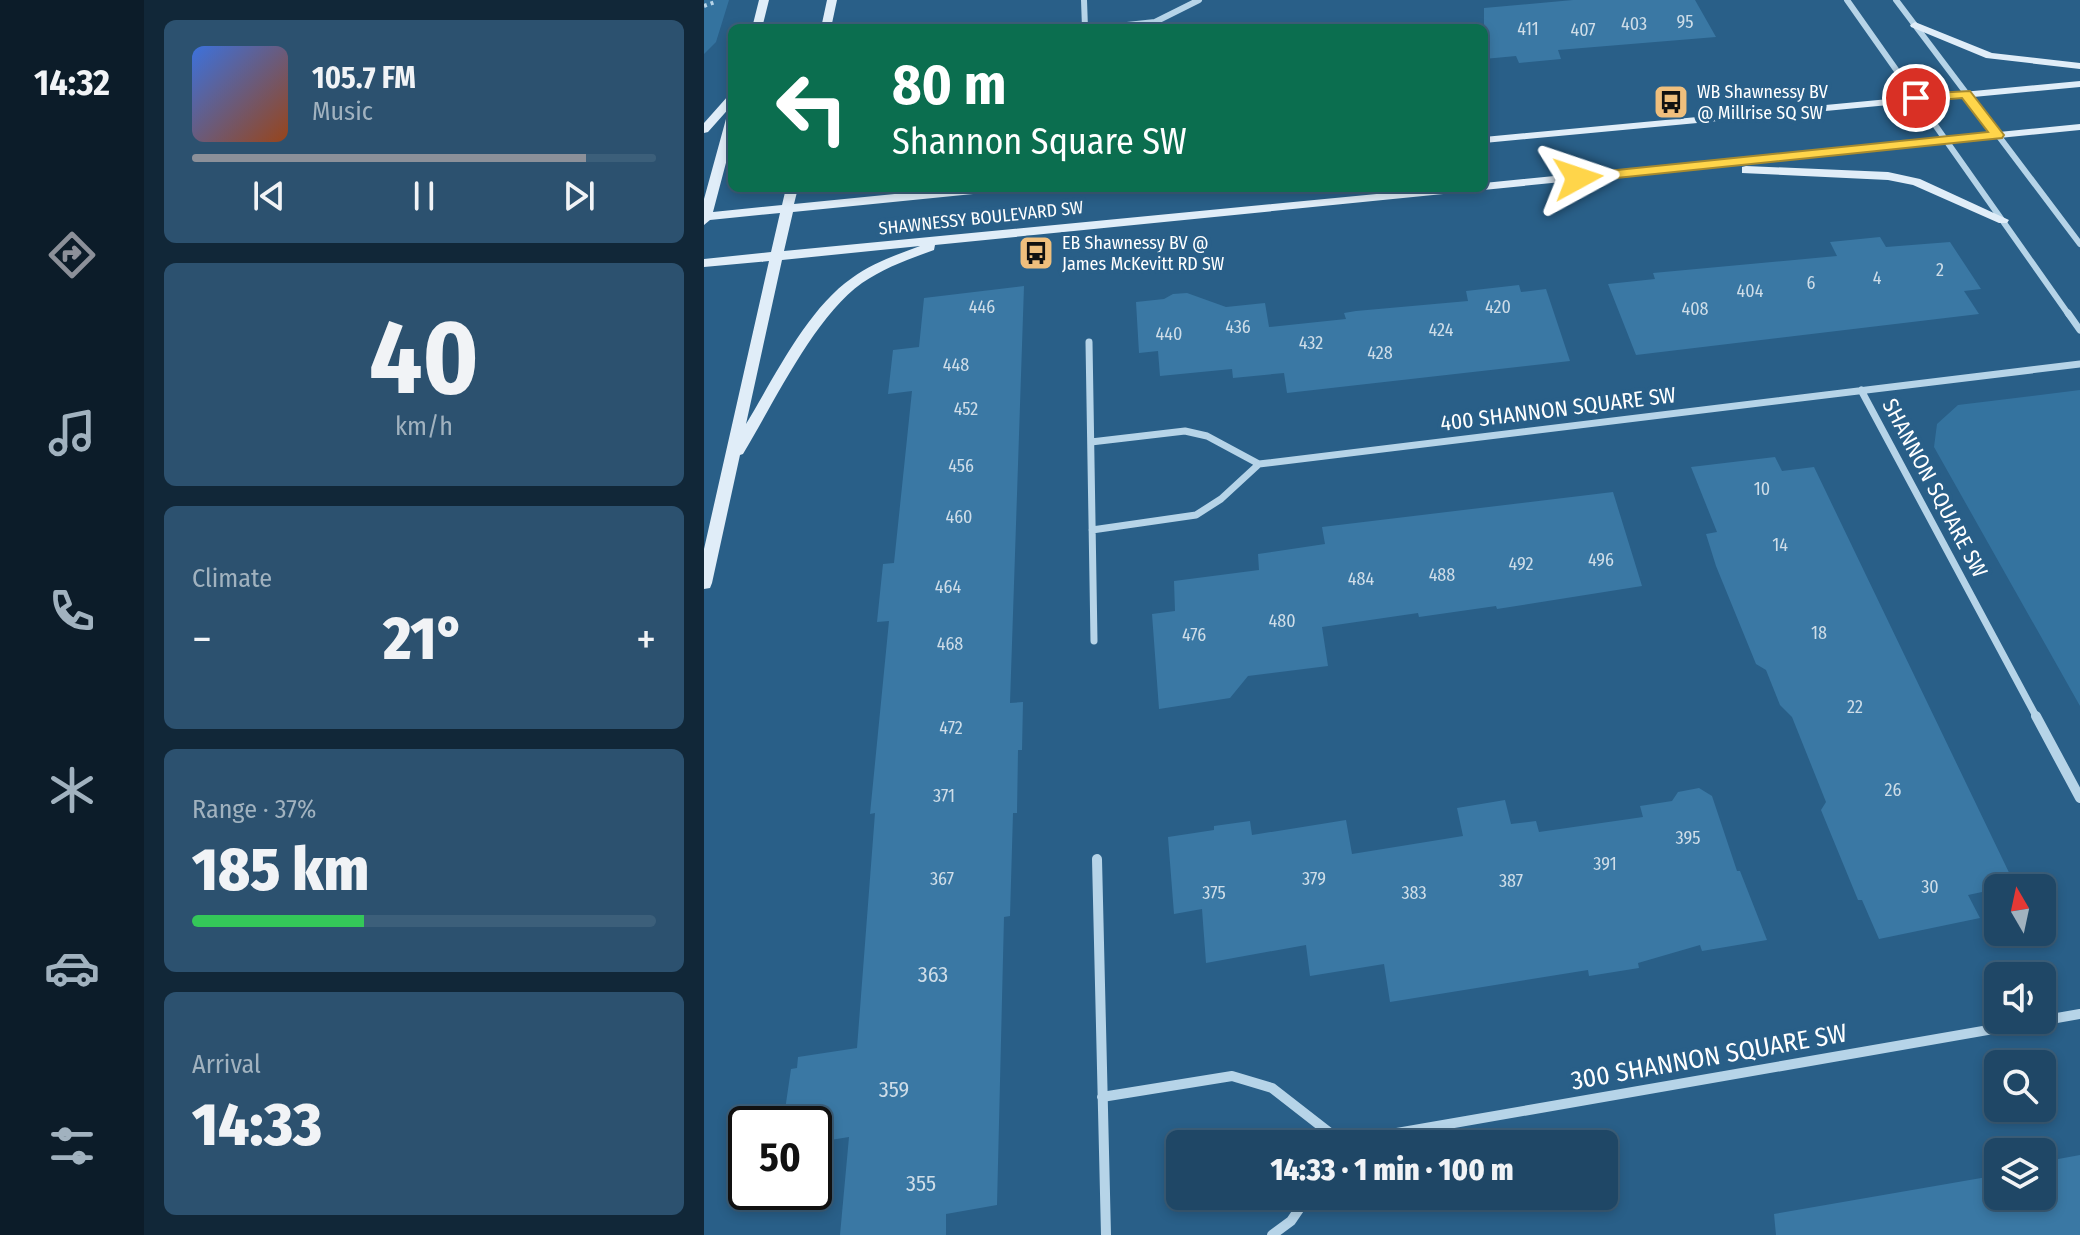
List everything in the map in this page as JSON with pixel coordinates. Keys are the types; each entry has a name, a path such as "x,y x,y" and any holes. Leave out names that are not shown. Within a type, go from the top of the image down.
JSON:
{"main road":[{"path":"758,24 764,0"},
{"path":"827,24 832,0"},
{"path":"1915,25 1990,56 2080,66"},
{"path":"1488,140 2080,84"},
{"path":"704,130 728,103"},
{"path":"1488,187 2080,127"},
{"path":"704,218 728,133"},
{"path":"1672,169 1888,176 1942,192 2003,220"},
{"path":"704,583 791,192"},
{"name":"SHAWNESSY BOULEVARD SW","path":"704,218 954,192"},
{"name":"SHAWNESSY BOULEVARD SW","path":"704,263 1437,192"},
{"path":"731,462 821,320 847,288 892,261 951,239"}],"street":[{"path":"1084,0 1085,24"},
{"path":"1136,24 1155,22 1199,0"},
{"path":"1847,0 2080,330"},
{"path":"1896,0 2080,244"},
{"path":"1089,342 1094,641"},
{"name":"SHANNON SQUARE SW","path":"2080,364 1861,390 2080,798"},
{"name":"400 SHANNON SQUARE SW","path":"1259,464 1861,390"},
{"path":"1091,442 1185,431 1207,436 1259,464 1221,499 1196,515 1092,530"},
{"path":"1097,859 1106,1235"},
{"name":"300 SHANNON SQUARE SW","path":"1418,1130 2080,1014"},
{"name":"300 SHANNON SQUARE SW","path":"1102,1097 1232,1076 1272,1088 1327,1130"},
{"path":"1272,1235 1291,1221 1298,1210"}],"path":[{"path":"704,6 715,2"}],"shaded area":[{"path":"704,0 729,0 716,42 704,54"},
{"path":"2080,390 2080,706 1934,447 1937,424 1958,405"}],"building":[{"path":"1573,0 1695,0 1716,37 1558,50 1561,59 1519,63 1516,56 1488,59 1488,24 1484,24 1484,8"},
{"path":"1880,237 1886,247 1950,242 1981,289 1964,291 1979,314 1636,355 1608,284 1655,279 1653,273 1837,256 1830,242"},
{"path":"1519,285 1521,292 1546,289 1570,361 1287,393 1284,373 1233,378 1232,369 1160,376 1158,351 1139,353 1136,302 1164,299 1173,294 1187,293 1226,307 1265,303 1269,327 1346,319 1344,313 1356,311 1468,301 1466,291"},
{"path":"1024,286 1010,703 1023,702 1022,750 1018,750 1017,813 1013,813 1010,916 1004,917 997,1205 946,1214 946,1235 840,1235 849,1137 832,1140 832,1106 786,1106 791,1069 797,1068 798,1057 857,1048 875,813 870,814 889,621 877,622 883,564 894,563 912,391 888,394 893,350 919,347 924,298"},
{"path":"1775,457 1782,471 1814,467 2010,874 1984,874 1984,892 1968,895 1980,918 1879,939 1862,900 1858,900 1821,810 1826,802 1792,717 1780,705 1766,670 1756,664 1716,566 1706,534 1717,532 1691,467"},
{"path":"1613,492 1642,586 1497,609 1496,606 1419,617 1418,613 1322,627 1328,666 1248,676 1230,698 1159,709 1152,614 1175,611 1174,581 1259,570 1258,554 1325,544 1322,527"},
{"path":"1699,788 1712,796 1737,871 1740,871 1767,940 1702,951 1700,945 1638,963 1639,968 1589,976 1588,970 1390,1002 1384,964 1310,976 1306,945 1206,963 1202,909 1174,914 1168,837 1250,821 1252,835 1346,820 1352,854 1463,836 1457,808 1505,800 1511,824 1536,821 1539,832 1643,817 1640,806 1672,801 1678,792"},
{"path":"2080,1155 2080,1235 1776,1235 1774,1214 1984,1178 1984,1210 2056,1210 2056,1159"}],"place":[{"name":"WB Shawnessy BV @ Millrise SQ SW","path":"1671,102"},
{"name":"EB Shawnessy BV @ James McKevitt RD SW","path":"1036,253"}],"route":[{"path":"1578,178 1997,135 1966,94 1916,98"}]}
